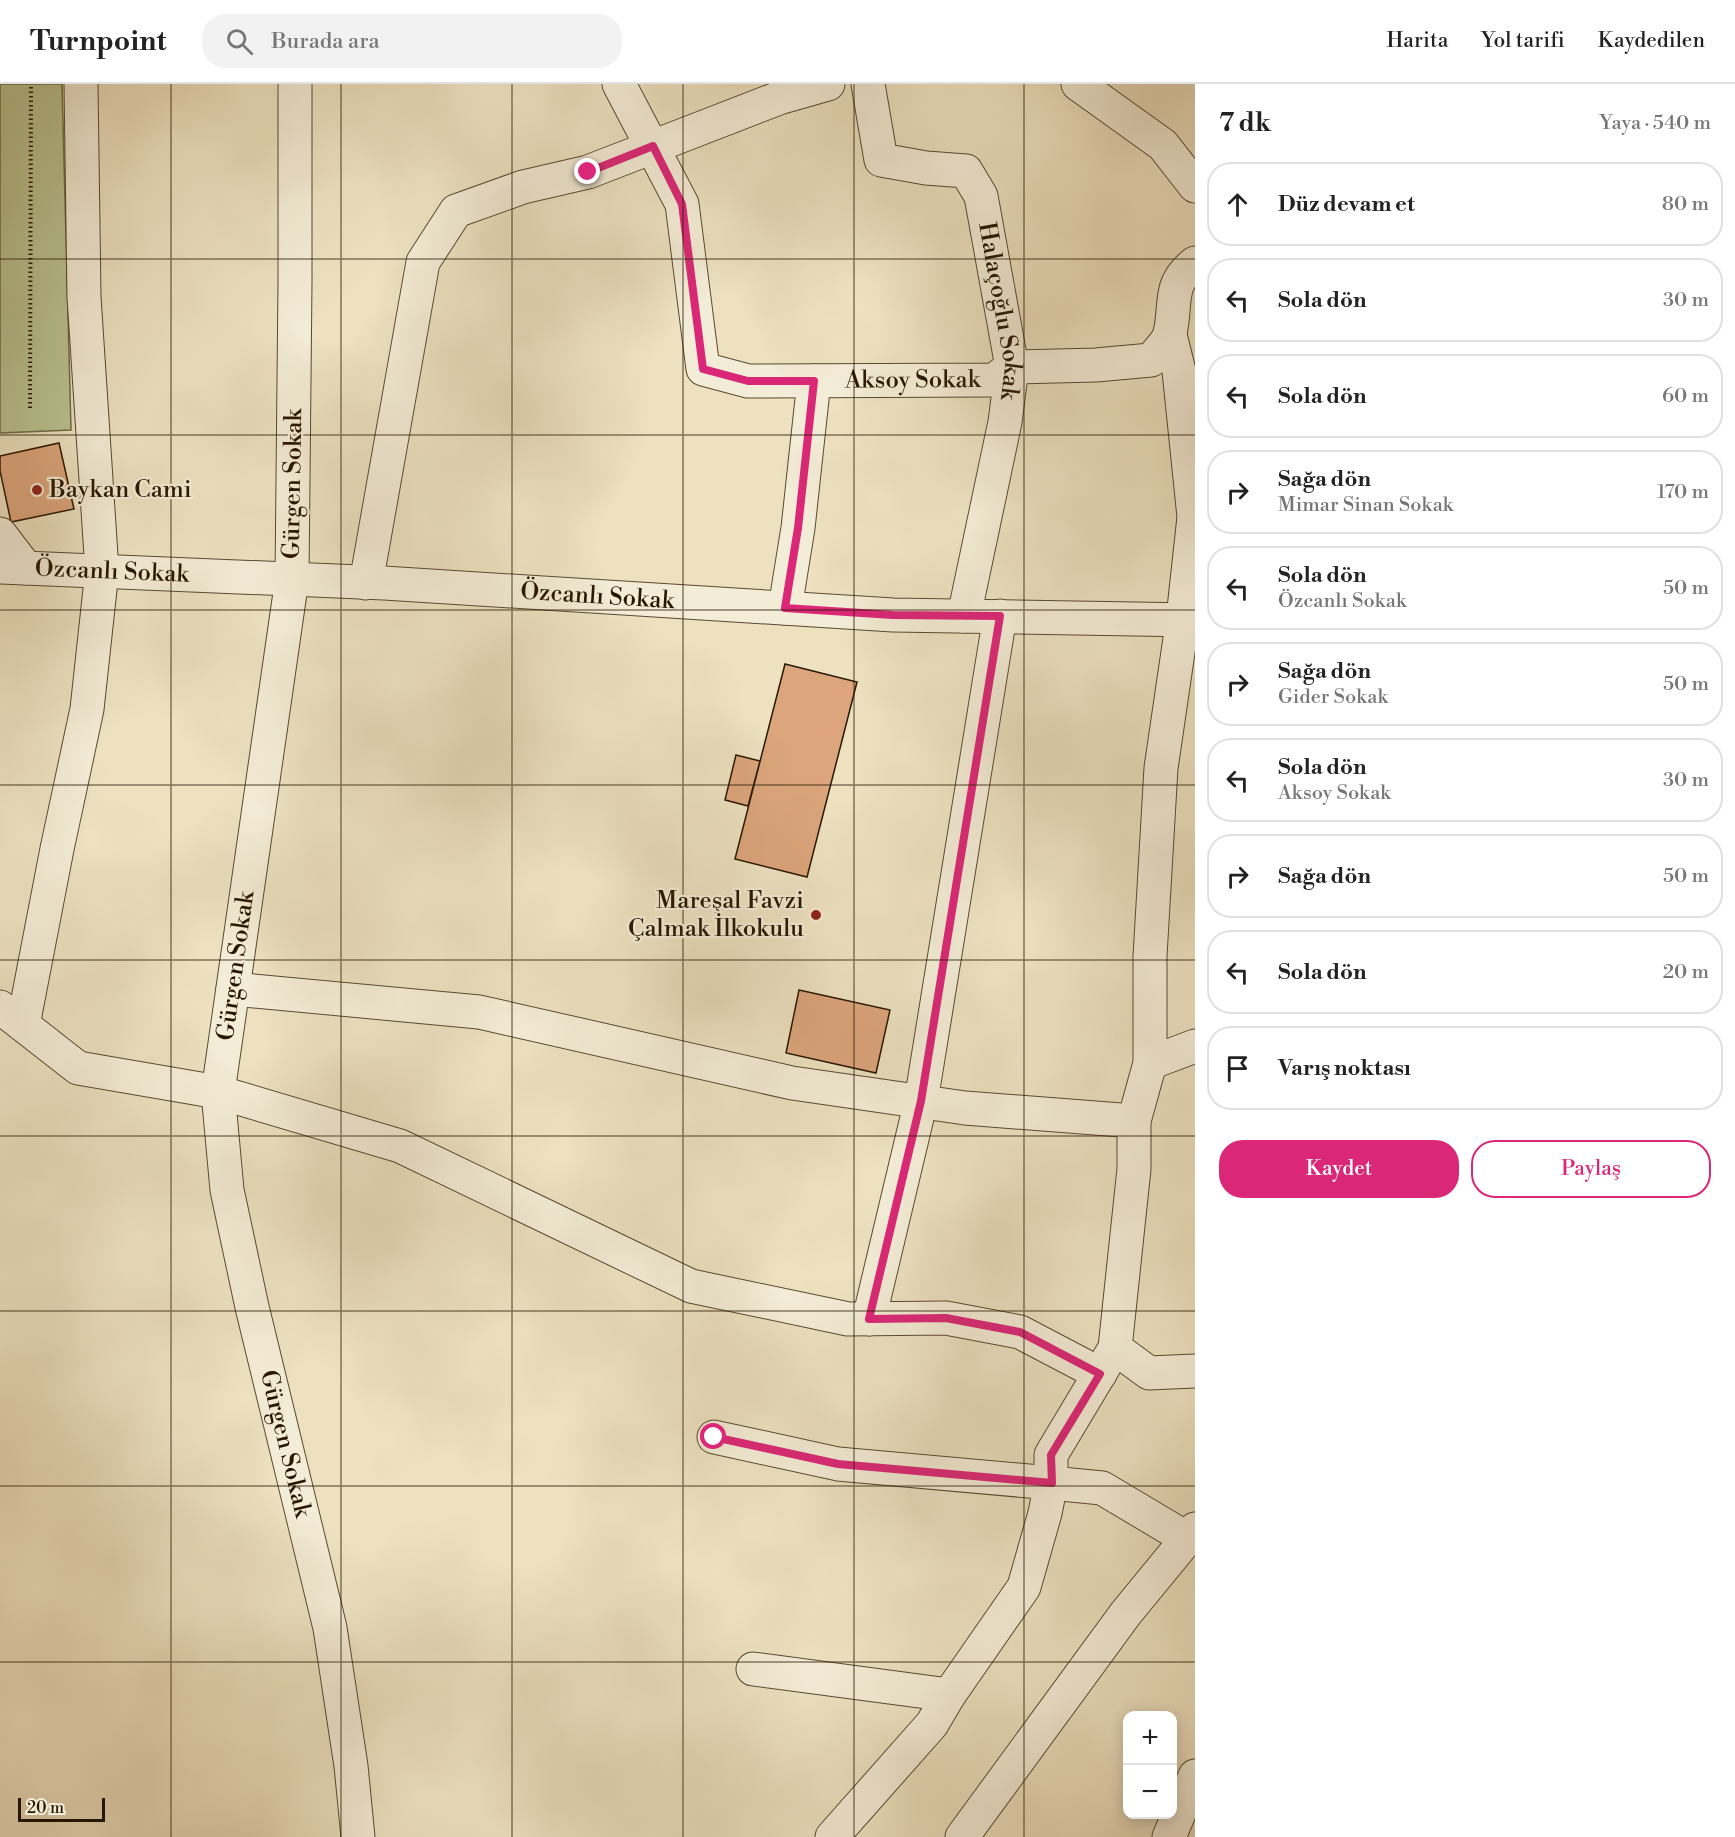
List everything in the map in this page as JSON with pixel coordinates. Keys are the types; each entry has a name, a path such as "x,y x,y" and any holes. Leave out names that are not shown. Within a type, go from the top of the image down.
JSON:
{"street":[{"path":"81,84 84,297 102,571 87,709 57,849 11,1016 78,1068 218,1092 400,1146 691,1286 848,1319 946,1318 1020,1332 1149,1373 1195,1371"},
{"name":"Gürgen Sokak","path":"295,84 292,579 218,1092 227,1190 252,1307 330,1628 351,1766 358,1837"},
{"path":"619,84 653,146"},
{"path":"366,583 423,262 456,211 524,187 588,172 779,98 828,84"},
{"name":"Halaçoğlu Sokak","path":"868,84 881,160 926,168 966,171 981,196 1012,367 1005,422 964,616"},
{"path":"1078,84 1163,145 1195,186"},
{"name":"Aksoy Sokak","path":"653,146 682,204 703,369 748,381 994,380 1012,367 1096,365 1151,360 1170,335"},
{"path":"832,1837 932,1724 949,1695 1024,1587 1052,1483 1051,1455 1108,1361 1134,1169 1134,1120 1150,1063 1150,956 1161,768 1189,619 1194,518 1179,371 1170,335 1174,292 1184,271 1195,263"},
{"path":"785,608 798,528 814,381"},
{"path":"0,534 13,567"},
{"name":"Özcanlı Sokak","path":"13,567 366,583 893,615 1189,619"},
{"path":"869,1319 921,1101 1000,616"},
{"path":"233,989 479,1012 792,1083 965,1108 1134,1120"},
{"path":"1150,1063 1195,1046"},
{"path":"714,1437 838,1464 1102,1488 1191,1533 1126,1613 962,1837"},
{"path":"753,1669 949,1695"},
{"path":"1169,1837 1195,1776"}],"path":[{"path":"30,408 31,84"}],"green space":[{"path":"0,84 62,84 71,430 0,433"}],"building":[{"name":"Baykan Cami","path":"59,443 74,509 11,522 0,471 0,456"},
{"path":"785,664 857,682 807,877 735,859"},
{"path":"736,755 760,761 748,806 725,800"},
{"path":"799,990 890,1010 876,1073 786,1053"}],"place":[{"name":"Baykan Cami","path":"37,490"},
{"name":"Mareşal Favzi Çalmak İlkokulu","path":"816,915"}],"route":[{"path":"588,172 653,146 682,204 703,369 748,381 814,381 798,528 785,608 893,615 1000,616 921,1101 869,1319 946,1318 1020,1332 1100,1374 1051,1455 1052,1483 838,1464 714,1437"}]}
